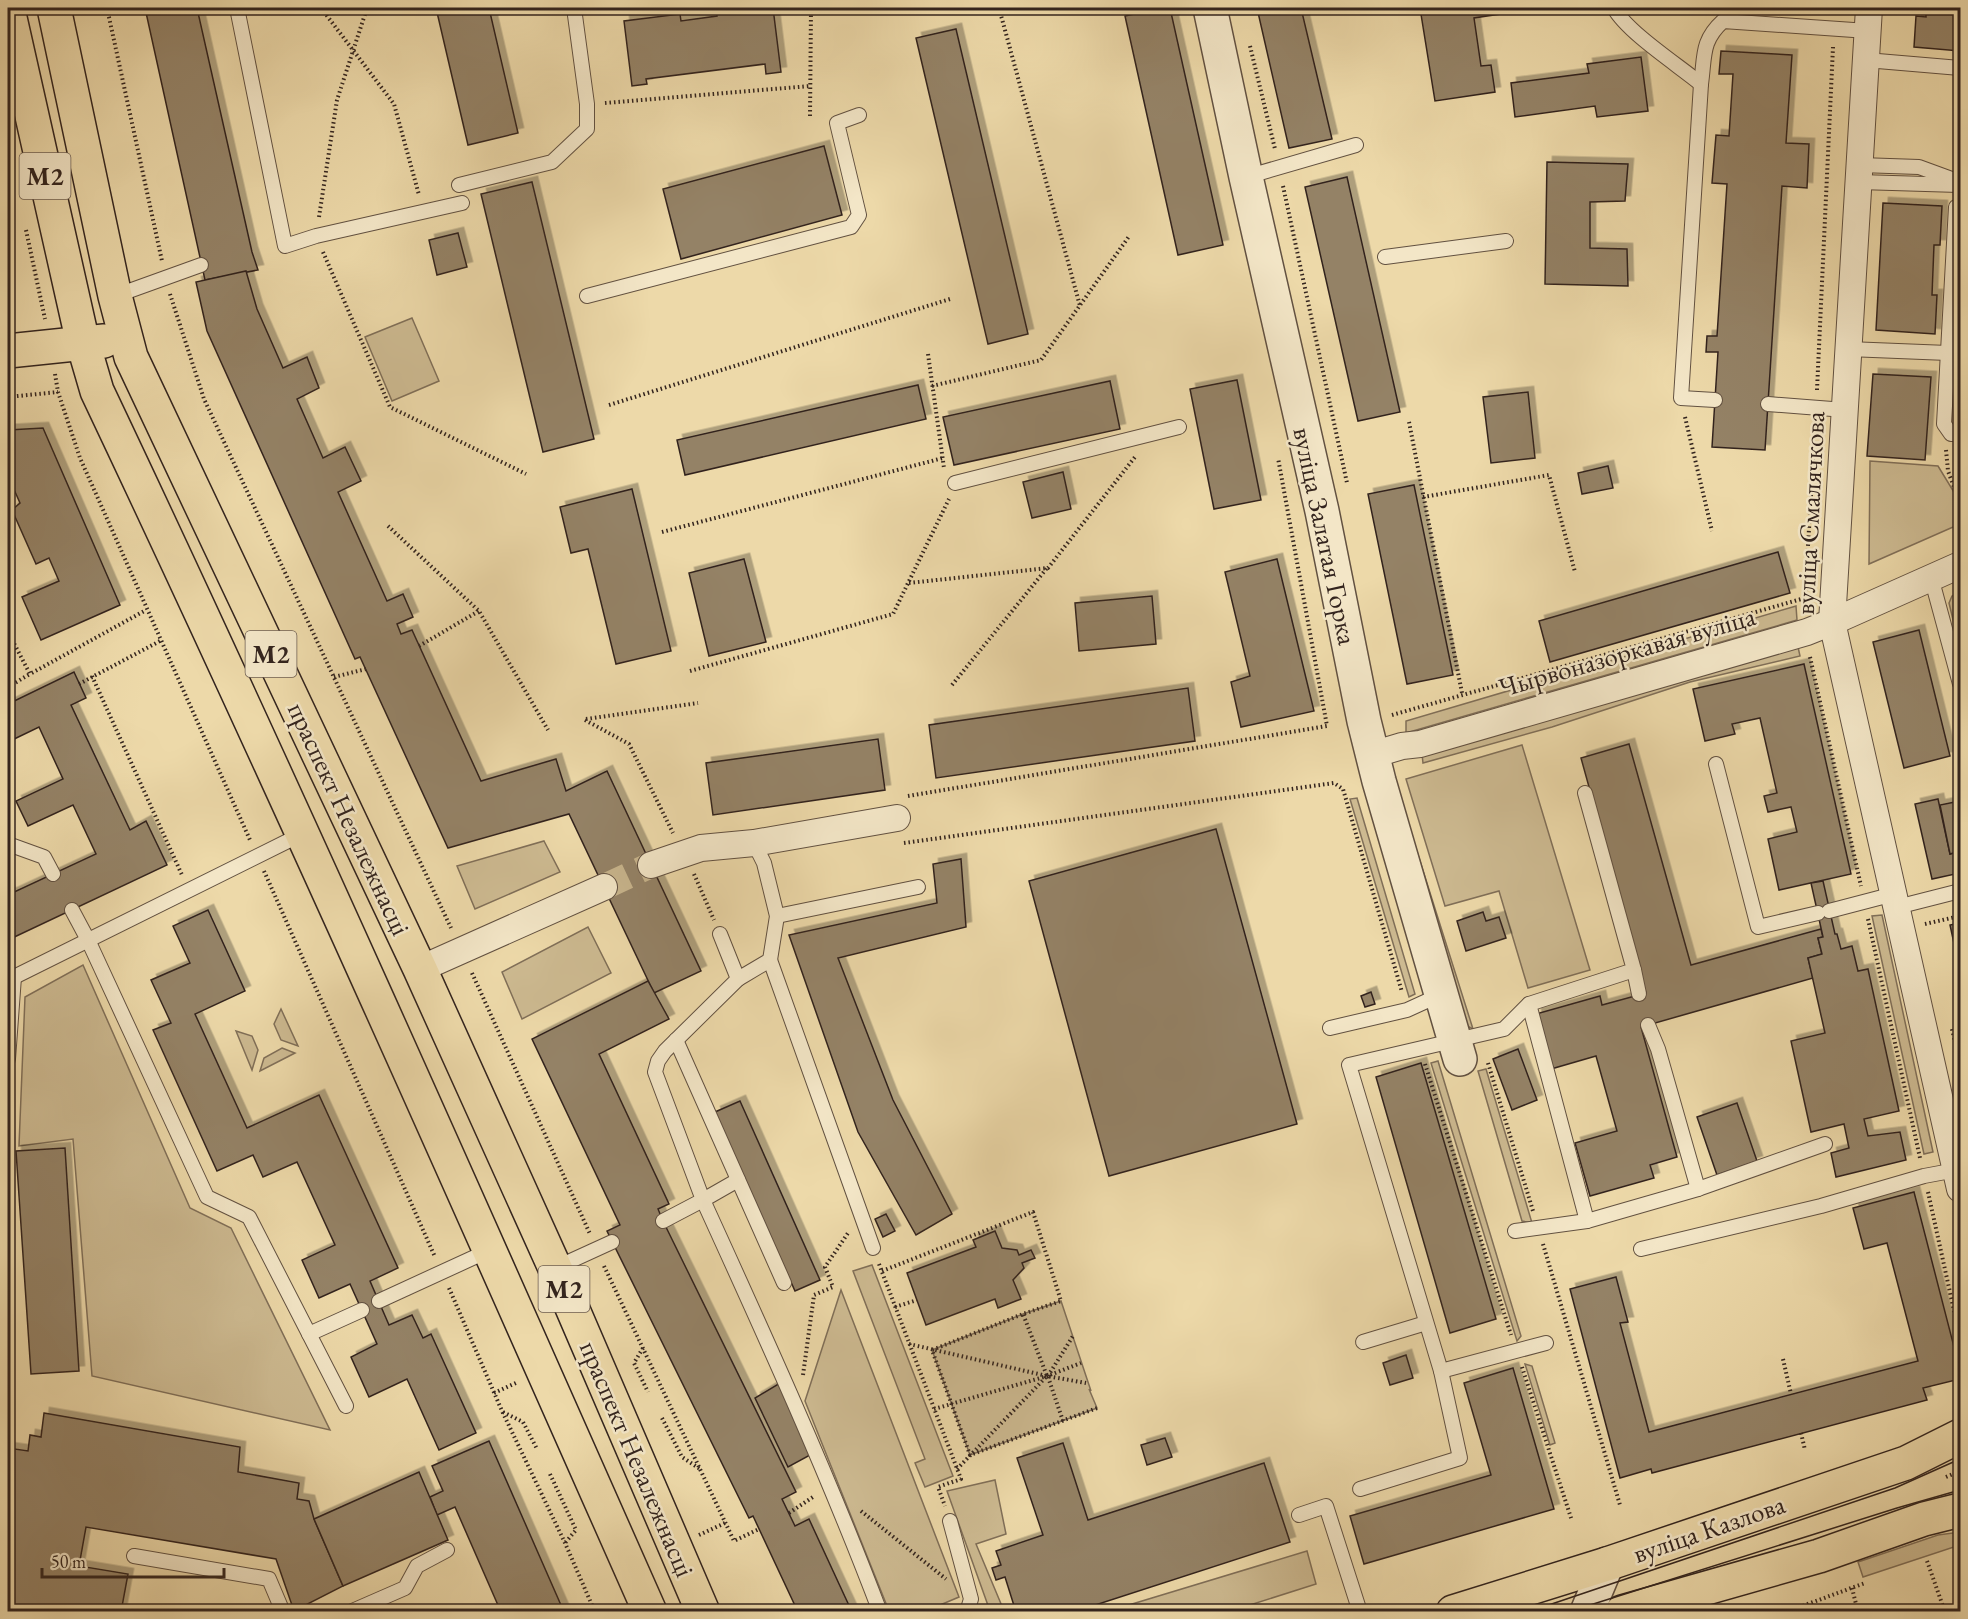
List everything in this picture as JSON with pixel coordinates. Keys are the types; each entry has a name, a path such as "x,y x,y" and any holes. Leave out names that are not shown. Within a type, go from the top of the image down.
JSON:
{"main road":[{"name":"праспект Незалежнасці","path":"54,8 115,296 131,357 420,969 555,1268 703,1611"},
{"name":"праспект Незалежнасці","path":"8,9 83,343 97,391 302,834 650,1611"},
{"path":"8,351 126,338"},
{"name":"вуліца Казлова","path":"1453,1611 1607,1564 1906,1463 1960,1436"},
{"name":"вуліца Казлова","path":"1622,1611 1819,1556 1924,1519 1960,1510"}],"street":[{"name":"вуліца Залатая Горка","path":"1210,8 1319,501 1372,755 1442,994 1465,1045"},
{"name":"вуліца Смалячкова","path":"1869,19 1832,622 1904,901 1958,1172"},
{"name":"Чырвоназоркавая вуліца","path":"1372,755 1420,744 1807,632 1960,565"},
{"path":"651,865 701,848 754,843 898,808"},
{"path":"420,969 604,887"},
{"path":"1587,1611 1607,1564"}],"lane":[{"path":"237,8 285,246 316,236 462,203"},
{"path":"459,185 552,162 587,129 587,104 574,8"},
{"path":"1614,8 1619,17 1632,29 1701,84"},
{"path":"1715,400 1681,398 1701,84 1707,40 1723,21 1834,28 1869,19"},
{"path":"1866,60 1960,68"},
{"path":"587,296 851,227 859,215 837,123 859,115"},
{"path":"1246,177 1356,145"},
{"path":"1859,174 1960,184"},
{"path":"1956,207 1944,424 1951,434 1960,433"},
{"path":"1385,257 1506,241"},
{"path":"115,296 201,265"},
{"path":"1848,349 1948,353"},
{"path":"1768,404 1845,411"},
{"path":"951,487 1179,426"},
{"path":"1931,577 1960,684"},
{"path":"1716,764 1758,927 1865,902 1904,901 1960,891"},
{"path":"1585,793 1640,994"},
{"path":"8,1059 11,978 302,834"},
{"path":"754,843 764,863 777,916 770,960 873,1248"},
{"path":"8,844 44,857 53,874"},
{"path":"777,916 918,887"},
{"path":"72,910 207,1197 249,1217 346,1406"},
{"path":"720,934 738,979"},
{"path":"770,960 738,979 657,1061 654,1072 703,1200 798,1408 849,1528 880,1611"},
{"path":"1360,1489 1460,1458 1441,1371 1349,1065 1420,1049 1465,1045 1504,1029 1529,1004 1634,970"},
{"path":"1329,1028 1407,1010 1442,994"},
{"path":"1529,1004 1587,1221"},
{"path":"1648,1025 1658,1049 1698,1189"},
{"path":"676,1040 784,1283"},
{"path":"1515,1231 1587,1221 1698,1189 1824,1144"},
{"path":"1641,1249 1821,1206 1924,1176 1958,1172"},
{"path":"663,1221 738,1180"},
{"path":"555,1268 612,1242"},
{"path":"379,1301 490,1250"},
{"path":"309,1334 362,1310"},
{"path":"1363,1342 1426,1323"},
{"path":"1441,1371 1546,1343"},
{"path":"1299,1515 1326,1506 1360,1611"},
{"path":"950,1521 969,1605"},
{"path":"350,1611 405,1588 417,1566 447,1550"},
{"path":"134,1556 269,1579 283,1611"}],"path":[{"path":"107,8 165,277 204,399 461,949 596,1249 734,1540 759,1528"},
{"path":"321,8 394,104 423,212"},
{"path":"367,8 337,100 316,236 390,407 526,474"},
{"path":"810,116 811,8"},
{"path":"999,8 1080,306"},
{"path":"1078,13 1099,8"},
{"path":"1390,704 1392,716 1462,693 1805,598 1834,28"},
{"path":"1249,42 1280,168 1348,485"},
{"path":"587,104 810,86"},
{"path":"8,150 19,198"},
{"path":"8,189 16,187"},
{"path":"24,220 45,319"},
{"path":"932,387 1041,360 1130,235"},
{"path":"609,405 950,299"},
{"path":"928,354 945,469"},
{"path":"54,364 58,392 80,458 502,1411 595,1611"},
{"path":"8,397 58,392"},
{"path":"1681,398 1712,531"},
{"path":"1409,422 1462,693"},
{"path":"1944,424 1948,471 1960,503"},
{"path":"952,685 1154,433"},
{"path":"662,532 943,458"},
{"path":"1423,497 1549,475 1575,572"},
{"path":"690,671 893,614 949,501 951,487"},
{"path":"1422,521 1428,520"},
{"path":"388,526 479,611 548,730"},
{"path":"908,583 1048,568"},
{"path":"1432,571 1437,570"},
{"path":"8,687 146,610"},
{"path":"419,646 479,611"},
{"path":"8,632 30,674"},
{"path":"79,684 160,641"},
{"path":"1446,644 1452,643"},
{"path":"1800,659 1811,657 1960,1338"},
{"path":"334,677 366,669"},
{"path":"92,676 189,889"},
{"path":"698,703 585,720 629,744 690,866 720,934"},
{"path":"898,808 1327,726"},
{"path":"895,845 1334,783 1343,789 1407,1010"},
{"path":"1904,901 1925,924 1960,915"},
{"path":"1465,1045 1538,1229 1620,1505"},
{"path":"1420,1049 1572,1521"},
{"path":"882,1271 1033,1212 1061,1301 932,1350"},
{"path":"798,1408 814,1295 832,1287 825,1267 860,1215"},
{"path":"873,1248 961,1479 938,1487"},
{"path":"895,1307 917,1300"},
{"path":"1023,1314 1064,1422"},
{"path":"957,1469 1047,1376 1073,1336"},
{"path":"909,1344 1086,1383"},
{"path":"643,1347 634,1363 648,1392"},
{"path":"932,1350 970,1455"},
{"path":"1783,1359 1791,1394"},
{"path":"934,1409 1047,1376 1082,1363"},
{"path":"494,1393 514,1384"},
{"path":"970,1455 1097,1408"},
{"path":"502,1411 523,1422 537,1449"},
{"path":"662,1418 682,1457 702,1470"},
{"path":"1801,1433 1805,1450"},
{"path":"550,1474 576,1530 565,1543"},
{"path":"789,1513 830,1487 969,1605"},
{"path":"702,1533 726,1522"},
{"path":"1927,1561 1945,1611"},
{"path":"1786,1611 1865,1583"},
{"path":"1852,1588 1858,1611"}],"shaded area":[{"path":"412,318 439,381 392,401 365,337"},
{"path":"1870,461 1938,466 1960,502 1960,524 1869,564"},
{"path":"1960,592 1960,649 1949,603 1952,596"},
{"path":"1796,606 1797,620 1406,733 1406,721"},
{"path":"1798,647 1800,656 1690,682 1552,727 1423,763 1422,754"},
{"path":"1522,745 1590,970 1528,988 1499,891 1445,906 1406,779"},
{"path":"1396,785 1473,1029 1459,1022"},
{"path":"1357,798 1415,994 1409,997 1350,799"},
{"path":"544,841 560,872 475,909 457,866"},
{"path":"1882,915 1933,1152 1924,1154 1872,916"},
{"path":"588,927 611,973 522,1019 502,972"},
{"path":"83,965 190,1208 231,1228 330,1430 92,1376 73,1139 19,1146 25,997"},
{"path":"281,1009 298,1046 281,1040 274,1024"},
{"path":"236,1031 252,1036 258,1050 252,1070"},
{"path":"282,1048 295,1053 260,1071 264,1058"},
{"path":"1438,1061 1521,1336 1517,1341 1431,1063"},
{"path":"1486,1069 1532,1223 1522,1221 1478,1071"},
{"path":"872,1265 953,1476 925,1487 915,1463 925,1459 853,1271"},
{"path":"841,1290 959,1597 926,1611 889,1611 805,1401"},
{"path":"1061,1301 1097,1408 970,1455 932,1350"},
{"path":"1525,1364 1532,1366 1555,1443 1550,1445"},
{"path":"995,1480 1006,1534 976,1544 1004,1611 990,1611 947,1491"},
{"path":"1960,1532 1960,1545 1863,1577 1858,1562 1938,1535"},
{"path":"1307,1551 1316,1584 1231,1611 1109,1611"}],"building":[{"path":"145,8 197,8 258,270 205,280"},
{"path":"436,8 489,8 518,133 468,145"},
{"path":"716,8 773,8 781,72 766,74 765,64 646,79 647,84 632,86 624,21 680,14 681,21 717,16"},
{"path":"1170,8 1223,245 1178,255 1125,16"},
{"path":"1257,8 1301,8 1332,139 1289,148"},
{"path":"1420,8 1542,8 1474,18 1481,66 1491,65 1495,92 1435,101"},
{"path":"1926,8 1960,8 1960,51 1914,47 1916,16 1926,17"},
{"path":"956,29 1028,334 988,344 916,38"},
{"path":"1721,51 1792,55 1786,143 1809,144 1807,188 1782,186 1765,450 1712,447 1718,352 1706,352 1707,336 1717,336 1727,184 1712,183 1716,135 1729,136 1733,74 1719,74"},
{"path":"1641,57 1648,111 1597,117 1595,106 1515,117 1511,83 1589,73 1587,64"},
{"path":"824,146 842,215 681,259 663,189"},
{"path":"1547,162 1628,164 1625,201 1590,202 1590,248 1627,249 1628,286 1545,284"},
{"path":"1347,177 1400,412 1358,421 1305,187"},
{"path":"532,182 594,439 543,452 481,194"},
{"path":"1883,203 1942,206 1940,245 1934,245 1932,295 1937,295 1935,334 1876,330"},
{"path":"458,233 467,267 437,275 429,240"},
{"path":"246,271 257,309 283,368 307,357 319,388 297,399 323,458 345,447 361,481 338,492 387,601 403,594 413,617 397,624 401,634 412,630 481,781 556,759 566,791 607,771 701,971 654,993 569,814 448,848 360,657 355,659 207,331 196,282"},
{"path":"1873,374 1931,377 1925,460 1867,456"},
{"path":"1237,380 1261,500 1214,509 1190,389"},
{"path":"1110,381 1120,429 954,465 943,417"},
{"path":"918,385 926,419 685,475 677,440"},
{"path":"1528,392 1535,458 1491,463 1483,397"},
{"path":"43,428 120,605 41,640 22,597 59,581 49,558 36,564 12,510 20,503 8,476 8,430"},
{"path":"1608,466 1613,488 1582,494 1578,473"},
{"path":"1063,472 1071,509 1032,518 1023,482"},
{"path":"1414,485 1453,675 1407,684 1368,494"},
{"path":"632,489 671,651 616,664 588,549 571,553 560,507"},
{"path":"1778,552 1790,593 1550,662 1539,621"},
{"path":"744,559 766,642 709,656 689,573"},
{"path":"1277,559 1314,711 1241,727 1231,682 1250,676 1225,572"},
{"path":"1152,596 1156,644 1079,651 1075,603"},
{"path":"1919,630 1950,756 1904,768 1873,642"},
{"path":"1804,664 1851,874 1779,890 1768,839 1797,832 1791,807 1768,812 1764,796 1777,793 1760,718 1732,724 1735,734 1705,741 1693,689"},
{"path":"74,672 86,698 71,705 130,830 146,821 167,865 8,940 8,889 10,894 96,854 73,805 28,826 16,801 63,779 39,727 8,742 8,704"},
{"path":"1188,688 1195,741 936,778 929,725"},
{"path":"878,739 885,790 713,815 706,763"},
{"path":"1629,744 1691,965 1821,929 1823,937 1818,938 1822,954 1808,958 1813,978 1641,1027 1677,1157 1650,1165 1654,1178 1590,1196 1575,1143 1617,1131 1596,1056 1551,1069 1536,1014 1600,996 1602,1005 1646,993 1581,758"},
{"path":"1938,799 1950,854 1960,851 1960,873 1932,879 1915,804"},
{"path":"1960,801 1960,851 1950,854 1940,805"},
{"path":"1216,829 1297,1124 1109,1176 1029,881"},
{"path":"961,859 966,927 838,958 893,1100 952,1214 916,1235 858,1132 789,935 937,903 933,864"},
{"path":"1823,881 1835,934 1837,934 1841,949 1852,946 1858,971 1868,969 1899,1111 1864,1119 1868,1136 1900,1132 1906,1160 1836,1177 1831,1153 1849,1148 1844,1124 1811,1132 1791,1041 1825,1033 1808,958 1822,954 1818,938 1823,937 1811,883"},
{"path":"208,910 245,991 195,1014 247,1128 319,1095 398,1268 370,1281 389,1325 412,1315 423,1338 431,1334 476,1433 439,1450 407,1379 369,1397 351,1357 377,1344 350,1284 319,1298 302,1260 335,1245 297,1162 263,1177 253,1155 217,1171 153,1030 171,1023 151,980 190,963 173,926"},
{"path":"1483,912 1486,921 1499,917 1506,938 1466,951 1457,921"},
{"path":"1960,923 1960,971 1950,925"},
{"path":"648,981 669,1019 599,1054 669,1204 658,1209 663,1221 796,1492 782,1499 795,1526 809,1519 852,1612 798,1612 753,1516 749,1518 607,1231 620,1225 532,1039"},
{"path":"1371,992 1375,1004 1365,1007 1361,996"},
{"path":"1518,1049 1537,1100 1512,1110 1493,1059"},
{"path":"1421,1063 1496,1319 1450,1333 1376,1077"},
{"path":"740,1101 820,1280 795,1291 715,1112"},
{"path":"1737,1103 1757,1161 1717,1175 1697,1117"},
{"path":"65,1148 79,1371 31,1374 16,1151"},
{"path":"1914,1192 1960,1370 1960,1379 1923,1388 1927,1400 1652,1473 1651,1469 1620,1478 1570,1289 1616,1277 1628,1322 1620,1323 1649,1432 1918,1361 1887,1243 1864,1249 1853,1208"},
{"path":"886,1214 895,1231 883,1237 875,1219"},
{"path":"995,1231 1002,1248 1017,1250 1019,1255 1031,1250 1035,1258 1022,1263 1024,1268 1013,1280 1021,1299 998,1308 995,1299 926,1325 907,1273 976,1247 973,1240"},
{"path":"1406,1355 1413,1378 1390,1385 1383,1363"},
{"path":"1513,1368 1554,1509 1364,1564 1350,1516 1491,1475 1464,1383"},
{"path":"780,1383 812,1454 788,1467 755,1398"},
{"path":"44,1413 240,1447 238,1472 299,1483 297,1499 309,1501 314,1519 343,1586 294,1611 276,1559 86,1527 79,1566 128,1574 121,1612 8,1612 8,1448 28,1451 30,1435 41,1437"},
{"path":"1165,1438 1172,1457 1147,1465 1141,1445"},
{"path":"489,1441 564,1612 501,1612 455,1507 437,1515 430,1497 443,1491 432,1466"},
{"path":"1063,1443 1088,1520 1264,1463 1290,1542 1083,1609 1084,1612 1016,1612 1005,1577 996,1580 992,1568 1001,1565 996,1551 1043,1535 1017,1458"},
{"path":"419,1472 448,1540 343,1586 314,1519"}],"tunnel":[{"path":"604,887 651,865"}],"tram line":[{"path":"1528,1612 1895,1488 1960,1459"},
{"path":"1568,1612 1960,1490"}]}
